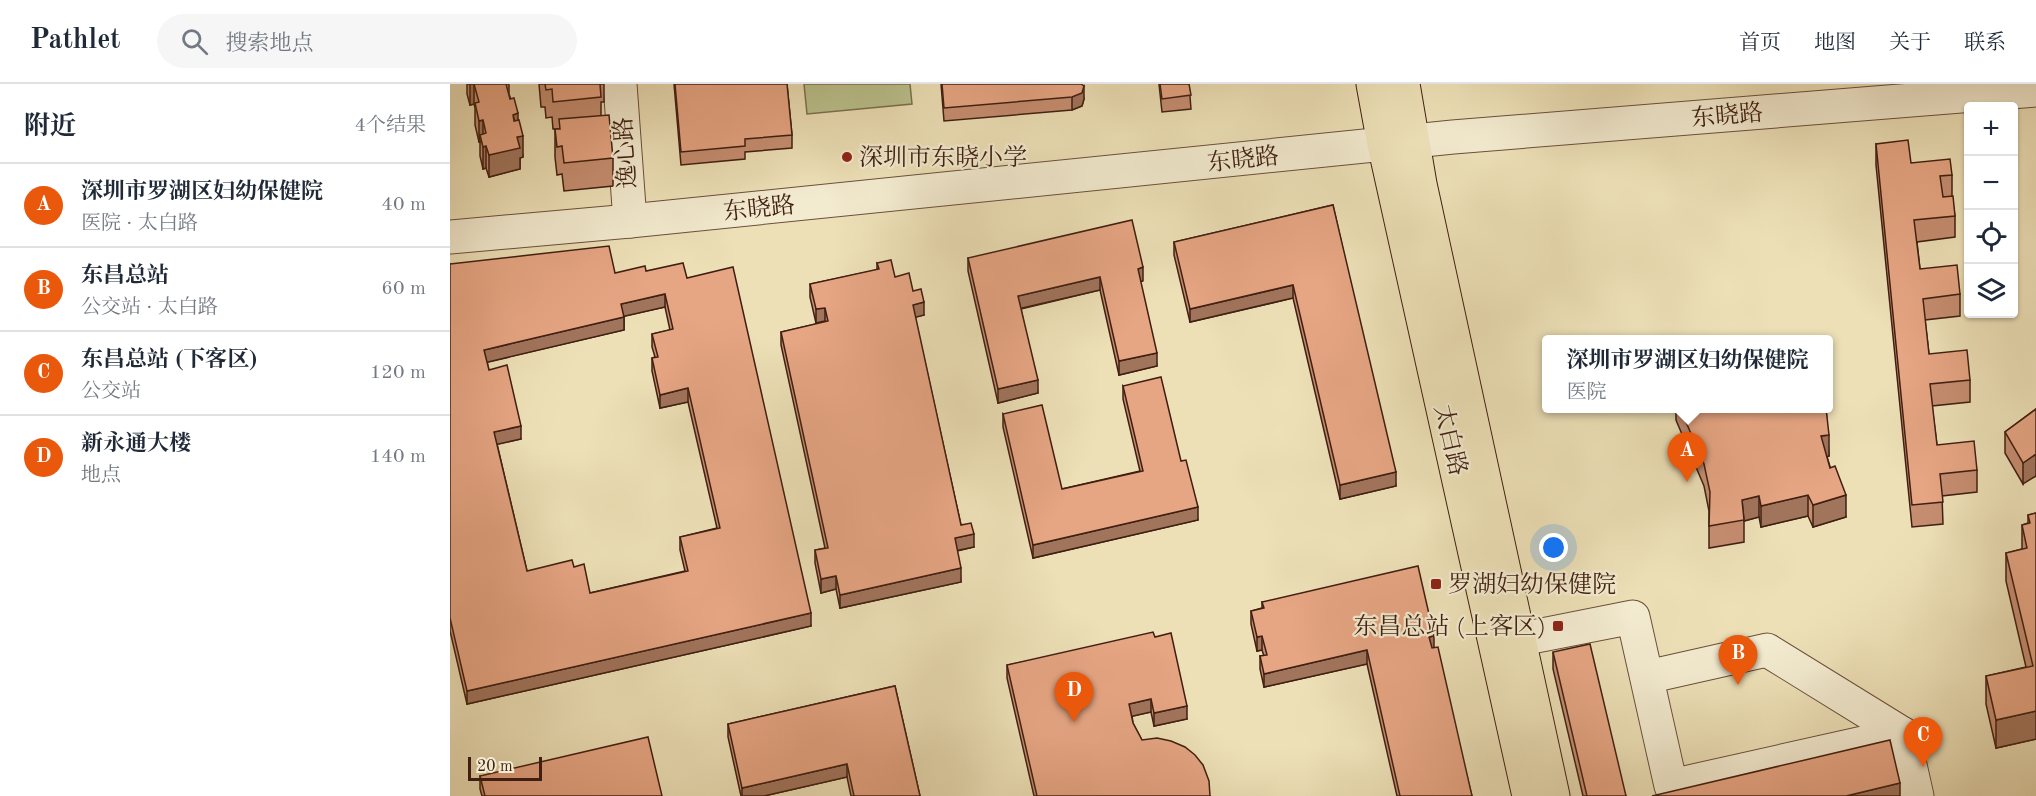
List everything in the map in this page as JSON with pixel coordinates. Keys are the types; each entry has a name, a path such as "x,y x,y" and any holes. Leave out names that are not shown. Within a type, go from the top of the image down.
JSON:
{"main road":[{"name":"太白路","path":"1374,84 1398,143 1508,642 1553,796"},
{"name":"太白路","path":"1398,143 1403,84"},
{"name":"太白路","path":"1508,642 1529,796"}],"street":[{"name":"逸心路","path":"620,84 630,221"},
{"name":"东晓路","path":"450,237 630,221 1398,143 2036,90"},
{"path":"1508,642 1633,617 1671,786 1903,734"},
{"path":"1647,677 1767,650 1903,734 1917,796"}],"green space":[{"path":"804,84 910,84 912,104 807,114"}],"building":[{"path":"474,84 506,84 510,99 514,98 518,113 513,115 514,121 519,120 523,136 517,137 520,148 489,155 486,146 483,147 480,135 486,133 483,120 479,121 475,103 479,102"},
{"path":"545,84 600,84 601,97 553,102 552,89 546,90"},
{"path":"675,84 787,84 792,135 745,139 745,146 681,152"},
{"path":"942,84 1081,84 1084,86 1082,93 1072,97 944,108"},
{"path":"1160,84 1189,84 1191,95 1162,99"},
{"path":"609,115 613,158 564,163 562,146 557,147 555,129 560,129 559,119"},
{"path":"1908,140 1911,163 1950,159 1952,175 1940,176 1943,197 1953,196 1955,216 1914,220 1920,269 1957,265 1960,294 1923,299 1929,354 1967,350 1970,380 1930,384 1937,445 1974,441 1977,470 1940,474 1943,502 1912,505 1876,144"},
{"path":"1333,205 1396,472 1340,485 1293,285 1190,309 1174,242"},
{"path":"1132,220 1143,267 1138,269 1157,353 1119,361 1100,277 1018,296 1038,380 998,389 968,258"},
{"path":"609,246 615,273 645,266 646,271 683,263 687,278 733,267 811,613 467,691 450,618 450,264","holes":["665,294 673,329 652,334 658,357 652,358 660,395 688,388 720,528 680,537 688,571 590,593 584,564 574,567 572,560 527,571 494,432 521,426 507,365 489,370 484,350 624,317 621,304"]},
{"path":"891,260 895,277 909,273 913,291 921,289 924,302 913,305 961,525 971,523 974,534 955,538 961,568 840,595 836,576 821,579 815,550 828,548 781,332 828,321 825,308 816,309 810,284 879,269 877,263"},
{"path":"1161,377 1181,461 1186,460 1198,507 1033,545 1003,414 1042,405 1062,489 1143,471 1123,386"},
{"path":"2036,409 2036,454 2023,463 2005,432"},
{"path":"1682,413 1827,413 1829,435 1821,436 1830,468 1835,466 1846,495 1813,505 1808,495 1761,506 1759,496 1742,500 1744,520 1709,526 1710,492 1704,464"},
{"path":"2036,513 2036,711 1996,720 1986,676 2033,666 2006,553 2027,548 2022,525 2030,523 2028,515"},
{"path":"1418,566 1434,636 1429,637 1432,648 1438,647 1472,796 1400,796 1367,650 1264,674 1260,656 1267,655 1262,636 1257,637 1251,611 1264,608 1262,602"},
{"path":"1153,632 1155,637 1171,633 1187,706 1154,713 1151,699 1129,704 1133,723 1142,740 1157,738 1171,741 1185,747 1195,755 1203,765 1209,781 1210,796 1037,796 1007,665"},
{"path":"1590,644 1626,796 1587,796 1553,652"},
{"path":"895,686 920,796 854,796 847,764 742,788 728,724"},
{"path":"648,737 662,796 485,796 480,776"},
{"path":"1890,740 1900,783 1846,796 1652,796"}],"place":[{"name":"深圳市东晓小学","path":"847,157"},
{"name":"深圳市罗湖区妇幼保健院","path":"1687,482"},
{"name":"罗湖妇幼保健院","path":"1436,584"},
{"name":"东昌总站 (上客区)","path":"1558,626"},
{"name":"东昌总站","path":"1738,685"},
{"name":"新永通大楼","path":"1074,722"},
{"name":"东昌总站 (下客区)","path":"1923,767"}]}
